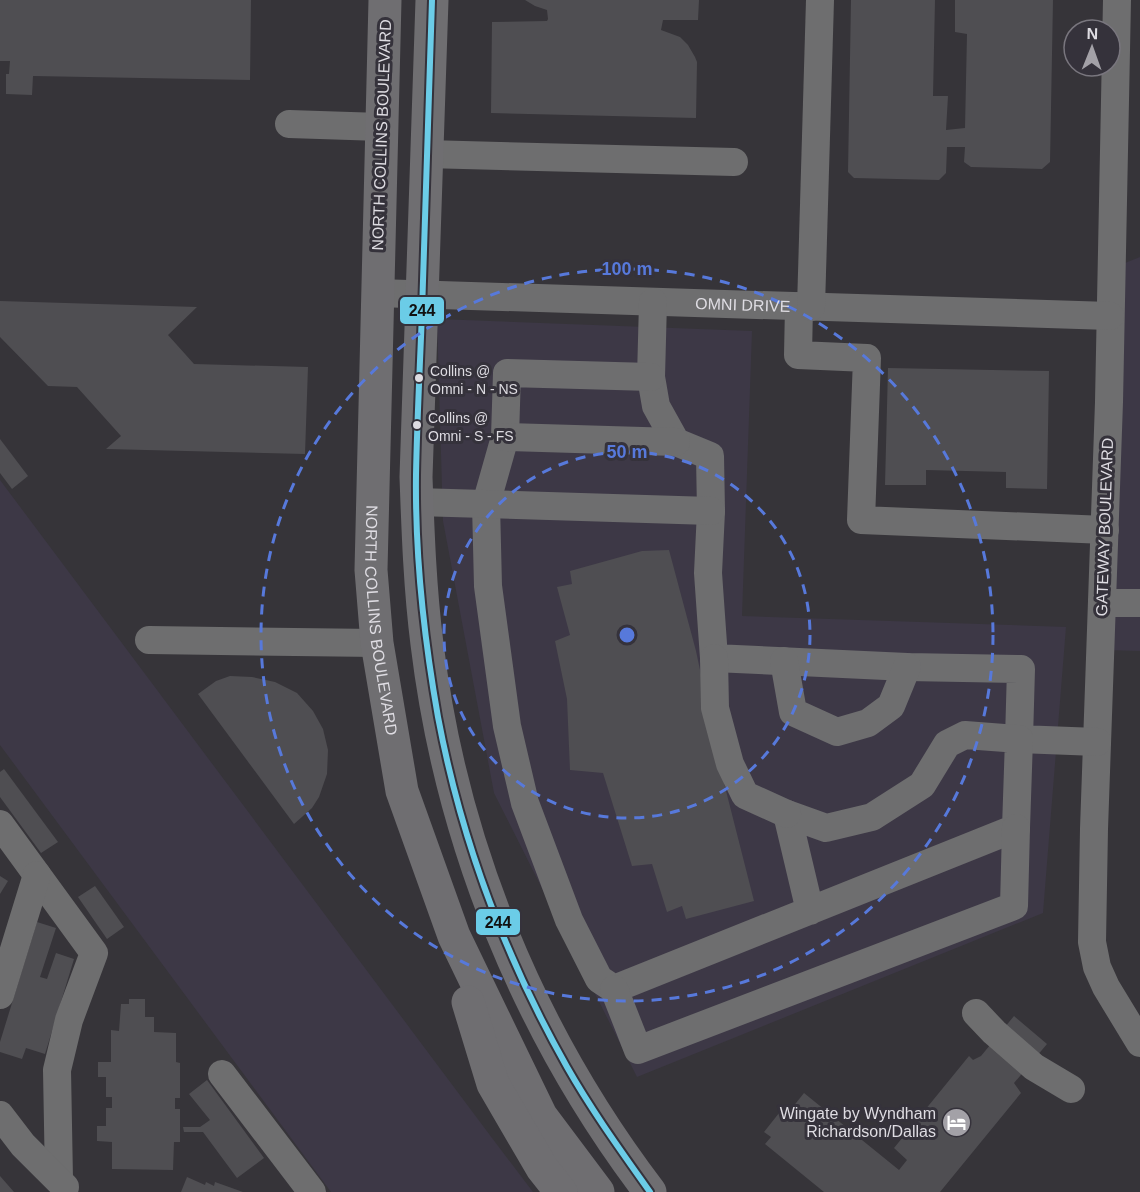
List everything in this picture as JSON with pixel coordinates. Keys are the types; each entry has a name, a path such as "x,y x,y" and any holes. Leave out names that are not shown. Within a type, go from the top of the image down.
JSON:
{"main road":[{"name":"NORTH COLLINS BOULEVARD","path":"385,0 371,570 377,643 402,791 454,936 541,1116 598,1192"},
{"path":"424,0 430,33"},
{"path":"432,0 418,386 417,502 427,644 438,711 449,769 475,862 499,928 525,988 553,1043 597,1115 650,1192"},
{"path":"454,936 468,1003 493,1084 536,1158 561,1192"},
{"path":"597,1115 672,1192"}],"street":[{"path":"820,0 805,307 798,355 867,358 861,520 1104,530"},
{"name":"GATEWAY BOULEVARD","path":"1117,0 1092,942 1097,967 1106,987 1140,1042"},
{"path":"289,124 381,127"},
{"path":"426,154 734,162"},
{"name":"OMNI DRIVE","path":"377,293 1110,316"},
{"path":"653,302 652,394 676,442"},
{"path":"651,377 507,373 505,437 486,504 488,586 507,726 525,803 569,920 599,979 614,989 638,1050 1014,906 1021,669 907,667 714,658"},
{"path":"505,437 676,442 710,456 711,511 708,573 715,708 735,774 745,795 826,828 872,817 922,785 947,744 965,735 1097,742"},
{"path":"417,502 711,511"},
{"path":"1102,603 1140,603"},
{"path":"149,640 377,643"},
{"path":"784,661 793,712 837,732 868,723 891,706 907,667"},
{"path":"787,814 810,911"},
{"path":"0,824 94,953 69,1020 57,1070 64,1186"},
{"path":"614,989 1016,828"},
{"path":"1,986 37,875"},
{"path":"976,1013 1034,1067 1071,1089"},
{"path":"222,1074 312,1192"},
{"path":"0,1115 23,1145 64,1186"}],"shaded area":[{"path":"1140,257 1140,651 1107,650 1125,263"},
{"path":"437,319 752,331 742,616 1066,627 1043,913 637,1077 494,793 443,521"},
{"path":"0,480 533,1192 331,1192 0,745"}],"building":[{"path":"0,0 251,0 250,80 33,76 32,95 6,94 6,74 9,74 10,61 0,61"},
{"path":"525,0 699,0 698,20 663,20 661,30 680,37 688,45 697,62 696,118 491,113 492,22 547,21 548,19 547,10"},
{"path":"851,0 935,0 933,96 948,96 946,130 965,128 967,34 955,32 955,0 1053,0 1050,162 1042,169 971,167 964,162 965,147 947,147 946,173 939,180 854,178 848,172"},
{"path":"0,301 197,307 168,335 194,364 308,367 305,454 106,449 121,436 77,387 48,386 0,337"},
{"path":"888,368 1049,371 1047,489 1006,488 1006,472 926,470 926,485 885,485"},
{"path":"0,439 28,476 12,489 0,473"},
{"path":"669,550 696,651 723,779 754,901 686,919 682,906 667,912 652,864 632,866 603,773 570,770 567,699 555,641 570,635 557,587 572,584 570,571 642,551"},
{"path":"230,676 252,677 275,682 297,693 313,711 323,729 328,750 327,774 319,797 312,808 294,824 198,694 216,681"},
{"path":"4,769 58,842 41,853 0,797 0,772"},
{"path":"0,876 8,881 0,894"},
{"path":"95,886 124,927 107,939 78,897"},
{"path":"37,922 56,928 40,977 47,979 56,953 74,959 45,1054 26,1048 22,1059 0,1052 0,1042"},
{"path":"129,999 145,999 145,1017 154,1017 154,1032 176,1033 176,1062 180,1063 180,1098 175,1098 175,1109 180,1109 180,1142 174,1142 173,1170 112,1169 112,1142 97,1141 97,1126 106,1126 106,1108 112,1108 112,1097 106,1097 106,1077 98,1077 98,1062 111,1062 111,1030 119,1031 121,1004 129,1004"},
{"name":"Wingate by Wyndham Richardson/Dallas","path":"1014,1016 1047,1044 1014,1083 1021,1093 940,1192 824,1192 765,1144 771,1137 764,1132 783,1108 788,1113 804,1093 899,1170 907,1160 894,1148 969,1056 973,1060 981,1056"},
{"path":"207,1080 264,1158 237,1178 203,1132 184,1132 183,1127 200,1127 210,1120 189,1094"},
{"path":"0,1176 14,1192 0,1192"},
{"path":"187,1177 205,1185 206,1182 214,1186 215,1182 243,1192 181,1192"}],"transit line":[{"name":"244","path":"432,0 416,505 421,596 438,717 459,808 473,853 505,941 524,984 567,1067 607,1131 650,1192"}],"place":[{"name":"Collins @ Omni - N - NS","path":"419,378"},
{"name":"Collins @ Omni - S - FS","path":"417,425"},
{"name":"Wingate by Wyndham Richardson/Dallas","path":"957,1122"}]}
